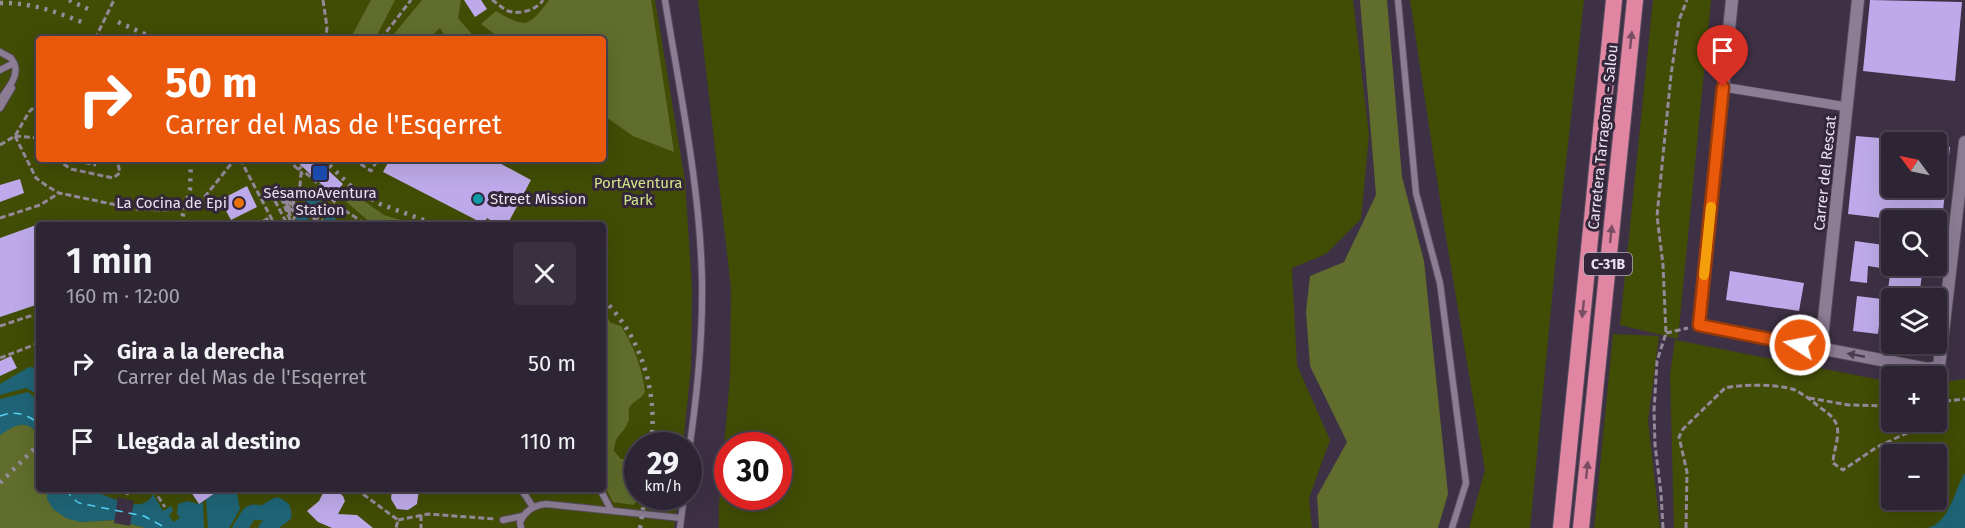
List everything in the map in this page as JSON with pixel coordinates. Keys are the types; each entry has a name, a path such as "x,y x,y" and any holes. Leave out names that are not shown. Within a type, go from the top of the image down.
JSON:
{"highway":[{"name":"Carretera Tarragona - Salou","path":"1561,528 1614,0"},
{"name":"Carretera Tarragona - Salou","path":"1581,528 1635,0"}],"street":[{"path":"1732,0 1699,325 1928,369 1939,367 1965,142"},
{"name":"Carrer del Rescat","path":"1821,348 1858,0"},
{"path":"1723,87 1847,107"}],"lane":[{"path":"666,0 691,158 700,235 702,281 698,387 692,432"},
{"path":"1398,0 1416,193 1440,283 1466,483 1452,528"},
{"path":"0,52 11,58 19,76 0,108"},
{"path":"0,70 16,66"},
{"path":"0,100 15,77 16,66"},
{"path":"523,492 533,507"},
{"path":"602,492 611,510"},
{"path":"521,528 520,522 523,516 533,507 546,504 681,518"},
{"path":"680,528 682,510"},
{"path":"499,520 523,516"}],"path":[{"path":"96,36 114,0"},
{"path":"323,0 326,36"},
{"path":"383,36 411,0"},
{"path":"492,0 508,11 521,13 540,5 543,0"},
{"path":"1663,528 1654,411 1658,361 1666,333 1663,265 1657,216 1671,75 1679,20 1687,0"},
{"path":"0,145 15,136 29,112 36,105"},
{"path":"15,136 36,138"},
{"path":"15,136 36,178 59,193 136,209 184,208 203,199 233,162"},
{"path":"60,162 67,168 112,178 117,177 120,171 116,162"},
{"path":"80,162 88,164 95,162 94,174"},
{"path":"242,162 274,222"},
{"path":"290,162 302,173 305,172 344,210 361,222"},
{"path":"298,170 306,162"},
{"path":"357,162 371,171 376,162"},
{"path":"289,221 272,195 280,188 290,192 296,190 300,185 302,173"},
{"path":"0,218 40,204 59,193"},
{"path":"282,197 290,215 285,198 292,213 294,213 289,201 295,211 293,201 298,211 289,221 280,198 282,197"},
{"path":"261,222 271,217"},
{"path":"0,326 36,314"},
{"path":"1666,333 1699,325"},
{"path":"0,358 36,344"},
{"path":"1686,528 1687,472 1679,437 1683,429 1725,388 1733,386 1785,387 1807,398 1832,417 1836,423 1838,432 1833,451 1833,463 1843,470 1877,447 1909,432"},
{"path":"1807,398 1849,405 1881,406"},
{"path":"1947,401 1965,399"},
{"path":"155,492 164,505"},
{"path":"360,492 398,520 428,514 499,520"},
{"path":"421,515 421,528"},
{"path":"396,528 398,520"}],"green space":[{"name":"PortAventura Park","path":"0,0 655,0 685,181 692,288 691,366 684,432 624,432 624,510 676,510 674,528 0,528"},
{"path":"371,0 395,0 377,36 352,36"},
{"path":"422,0 461,0 458,18 473,36 445,36 440,28 431,36 392,36"},
{"path":"549,0 651,0 674,152 633,136 606,117 606,36 497,36 481,24 496,11 521,23 536,16"},
{"path":"698,0 1353,0 1369,135 1361,219 1326,254 1292,268 1297,365 1330,440 1309,498 1312,528 719,528 719,510 792,510 792,432 725,432 730,377 731,288"},
{"path":"1360,0 1387,0 1402,177 1424,261 1448,494 1438,528 1319,528 1317,496 1347,442 1310,366 1306,312 1310,276 1344,262 1376,195"},
{"path":"1410,0 1584,0 1559,225 1530,528 1469,528 1485,470 1443,219"},
{"path":"1653,0 1711,0 1678,339 1620,325"},
{"path":"348,190 384,215 407,222 370,222 341,197 342,191"},
{"path":"606,317 611,323 621,326 626,334 637,358 645,392 630,407 628,422 616,441 614,451 624,459 624,504 613,502 606,489"},
{"path":"1613,334 1659,336 1648,421 1660,528 1594,528"},
{"path":"1675,340 1881,380 1881,432 1947,432 1947,382 1965,379 1965,528 1674,528 1670,374"},
{"path":"23,423 36,432 36,492 47,492 47,499 80,522 115,520 146,528 0,528 0,435 11,427"}],"water":[{"path":"314,198 329,208 336,222 325,222 324,217 317,214 309,217 308,222 296,222 298,212 310,199"},
{"path":"29,367 36,368 35,393 26,388 0,395 0,384"},
{"path":"28,392 36,399 36,432 30,426 20,425 0,435 0,399"},
{"path":"1965,473 1965,528 1928,528 1942,519"},
{"path":"47,492 96,492 122,502 140,504 148,501 153,494 163,511 171,506 173,511 169,515 173,522 180,518 177,514 178,504 187,501 199,504 203,502 204,528 146,528 115,520 80,522 66,518 53,509 47,499"},
{"path":"212,492 237,492 240,509 229,528 208,528 206,499 213,495"}],"pier":[{"path":"118,497 134,501 130,526 114,523"}],"building":[{"path":"464,0 481,0 487,9 475,17"},
{"path":"1870,0 1962,2 1955,81 1863,71"},
{"path":"1856,136 1881,138 1881,198 1944,198 1943,210 1881,210 1881,218 1848,214"},
{"path":"1947,147 1950,147 1947,174"},
{"name":"SésamoAventura Station","path":"297,162 319,162 343,184 333,195"},
{"name":"Street Mission","path":"388,162 498,162 531,180 509,222 493,222 487,218 485,222 480,222 383,172"},
{"path":"20,179 24,193 0,202 0,185"},
{"name":"La Cocina de Epi","path":"247,186 257,207 231,220 220,200"},
{"path":"36,225 36,305 0,317 0,238"},
{"path":"1855,241 1881,245 1881,268 1868,266 1867,283 1850,281"},
{"path":"1730,271 1804,283 1799,311 1726,300"},
{"path":"1890,276 1922,276 1920,288 1888,288"},
{"path":"1857,296 1881,299 1878,334 1853,331"},
{"path":"11,356 17,368 0,376 0,361"},
{"path":"191,492 217,492 199,504"},
{"path":"324,492 338,492 345,501 338,514 357,515 373,528 332,528 318,522 307,511 319,501"},
{"path":"392,492 419,492 417,504 408,510 397,509 391,499"}],"waterway":[{"path":"240,528 249,514 263,513 277,505 283,509 284,515 266,528"}],"ferry route":[{"path":"0,416 11,413 21,414 36,422"},
{"path":"68,492 79,503 144,516 166,528"}],"railway":[{"path":"69,0 90,10"},
{"path":"0,3 33,6 84,23"},
{"path":"118,22 149,36"},
{"path":"181,222 190,190 191,162"},
{"path":"326,162 354,189 380,204 429,222"},
{"path":"606,302 628,331 644,367 652,406 652,432"},
{"path":"0,483 36,447"},
{"path":"640,528 643,510"}],"slow traffic":[{"path":"1704,275 1711,207"}],"place":[{"name":"SésamoAventura Station","path":"320,173"},
{"name":"Street Mission","path":"478,199"},
{"name":"La Cocina de Epi","path":"239,203"}],"route":[{"path":"1723,87 1699,325 1800,345"}]}
